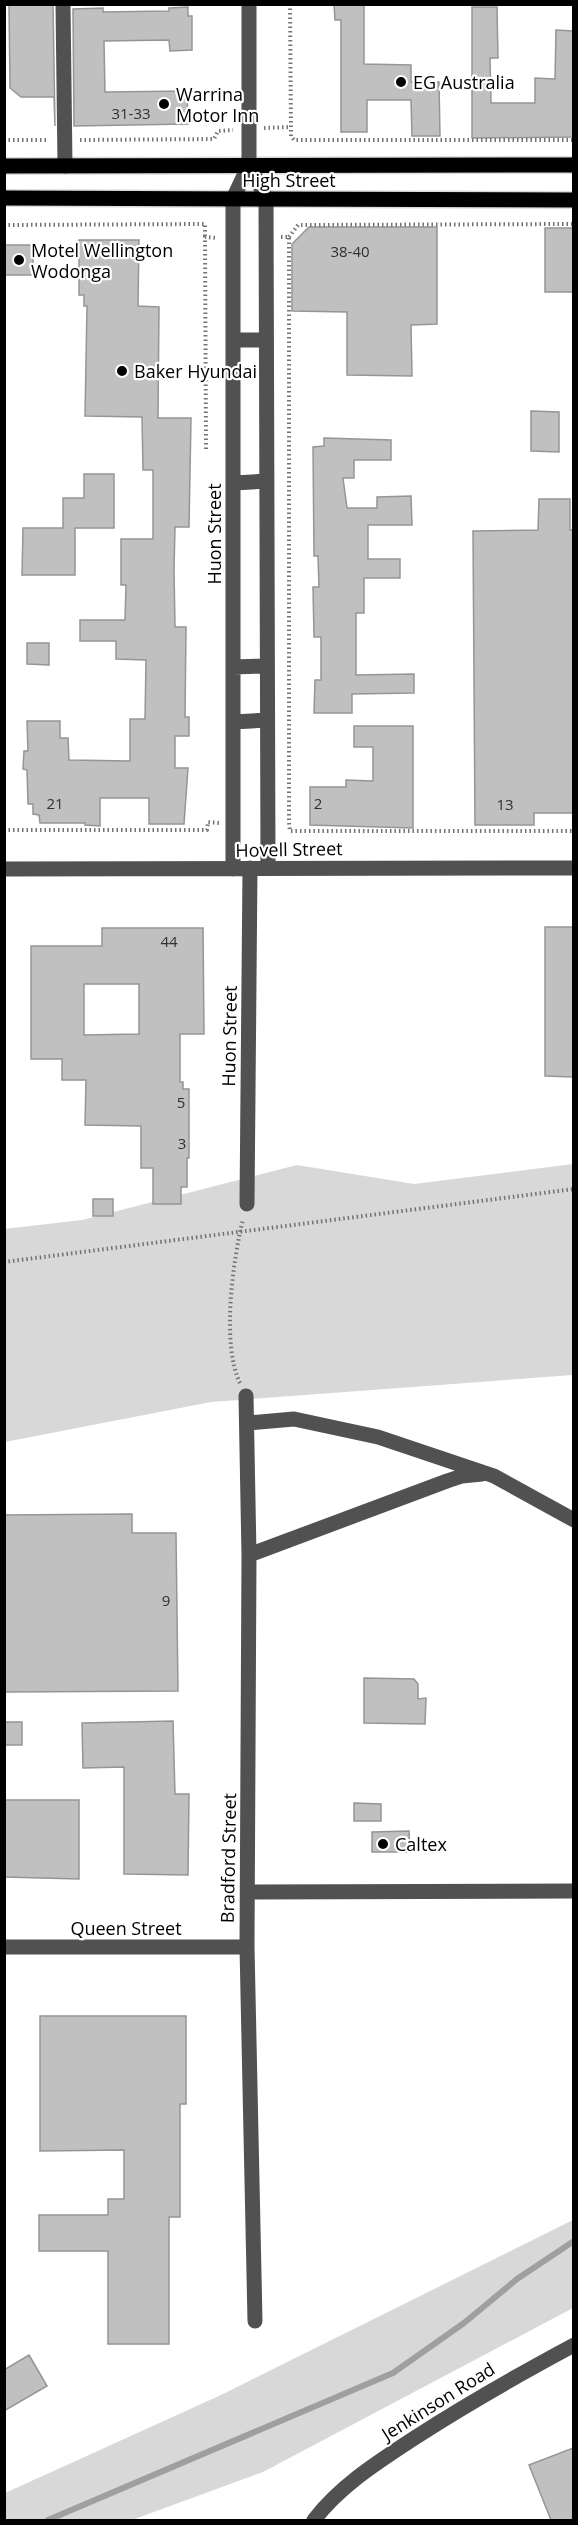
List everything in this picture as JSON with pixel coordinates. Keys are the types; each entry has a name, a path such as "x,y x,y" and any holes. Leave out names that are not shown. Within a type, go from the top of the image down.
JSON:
{"main road":[{"name":"High Street","path":"4,166 573,165"},
{"name":"High Street","path":"4,198 573,200"}],"street":[{"path":"63,4 65,166"},
{"path":"249,4 249,165 266,198 268,867"},
{"path":"233,199 249,165"},
{"name":"Huon Street","path":"233,199 233,869"},
{"path":"233,340 266,340"},
{"path":"234,483 267,481"},
{"path":"233,667 267,666"},
{"path":"233,722 267,720"},
{"name":"Huon Street","path":"247,1204 250,868"},
{"name":"Hovell Street","path":"4,869 573,868"},
{"name":"Bradford Street","path":"246,1396 249,1555 247,1947 255,2321"},
{"path":"247,1422 294,1419 336,1426 404,1445 494,1476 573,1520"},
{"path":"249,1555 447,1481 470,1474 494,1476"},
{"path":"248,1892 573,1891"},
{"name":"Queen Street","path":"4,1947 247,1947"},
{"name":"Jenkinson Road","path":"314,2520 329,2500 368,2469 483,2394 573,2345"}],"path":[{"path":"291,4 291,136 294,140 573,140"},
{"path":"4,140 214,139 218,131 291,127"},
{"path":"4,225 205,224 206,237"},
{"path":"289,237 298,225 573,224"},
{"path":"4,830 207,830 208,822 232,823"},
{"path":"267,823 289,823 290,831 573,831"},
{"path":"4,1262 573,1188"},
{"path":"239,1231 231,1343 234,1372 246,1396"}],"shaded area":[{"path":"573,1164 573,1375 211,1402 5,1442 4,1229 82,1220 297,1165 414,1184"},
{"path":"573,2220 573,2308 263,2472 132,2520 5,2520 5,2493 221,2395"}],"building":[{"path":"9,4 53,4 55,126 54,97 21,97 10,88"},
{"path":"334,4 364,4 364,64 411,65 411,82 439,82 440,136 412,136 411,100 367,100 367,132 341,132 341,20 335,20"},
{"path":"188,7 188,16 192,16 192,50 170,51 169,40 104,41 105,92 187,91 188,124 74,126 73,9 103,8 103,12 169,11 169,8"},
{"path":"472,7 497,7 498,58 490,58 491,103 535,103 535,78 555,79 556,30 573,31 573,137 472,138"},
{"path":"309,227 437,227 437,324 411,325 412,376 347,375 347,312 292,311 292,244"},
{"path":"545,228 573,228 573,292 545,292"},
{"path":"79,240 139,240 138,306 159,307 158,418 191,418 189,527 175,527 174,569 175,627 186,627 185,717 189,717 189,736 175,736 175,768 188,768 184,824 149,824 149,798 100,798 100,826 85,825 85,823 40,823 39,815 33,814 33,804 28,804 27,770 23,769 24,751 28,751 27,721 60,721 60,738 68,738 69,760 130,761 130,719 145,719 146,660 116,659 116,641 80,641 80,620 125,620 126,585 121,585 121,539 153,539 153,470 143,470 142,417 85,416 87,306 84,306 84,295 79,295"},
{"name":"Motel Wellington Wodonga","path":"4,245 33,245 33,275 4,275"},
{"path":"531,411 559,412 559,452 531,451"},
{"path":"324,438 391,440 391,460 354,460 354,478 343,478 347,508 377,508 377,497 411,496 412,525 368,525 368,559 400,559 400,578 364,578 364,613 356,613 356,675 414,674 414,693 352,694 352,713 314,713 315,680 321,680 321,637 314,637 313,587 319,587 318,556 314,556 313,447 324,446"},
{"path":"84,474 114,474 114,528 75,528 75,575 22,575 23,528 63,528 63,498 84,498"},
{"path":"539,499 570,499 570,530 573,530 573,813 534,813 534,825 475,825 473,531 538,530"},
{"path":"27,643 49,643 49,665 27,664"},
{"path":"354,726 413,726 413,828 310,825 310,787 346,787 346,780 373,781 373,747 354,747"},
{"path":"545,927 573,927 573,1077 545,1076"},
{"path":"102,928 203,928 204,1034 180,1034 180,1082 183,1082 183,1089 189,1089 187,1187 181,1187 181,1204 153,1204 153,1168 141,1168 141,1126 85,1125 86,1080 62,1080 62,1059 31,1059 31,946 102,946","holes":["84,984 139,984 139,1034 84,1035"]},
{"path":"93,1199 113,1199 113,1216 93,1216"},
{"path":"132,1514 132,1533 176,1533 178,1691 4,1692 4,1515"},
{"path":"364,1678 414,1679 418,1684 418,1699 426,1698 425,1724 364,1723"},
{"path":"173,1721 175,1794 189,1794 188,1875 124,1874 124,1767 83,1768 82,1723"},
{"path":"4,1722 22,1722 22,1745 4,1745"},
{"path":"4,1800 79,1800 79,1879 4,1877"},
{"path":"354,1803 381,1804 381,1821 354,1821"},
{"path":"409,1831 410,1852 372,1852 372,1832"},
{"path":"40,2016 186,2016 186,2104 180,2104 180,2217 169,2217 169,2344 108,2344 108,2251 39,2251 39,2215 108,2215 108,2199 124,2199 124,2150 40,2151"},
{"path":"29,2355 47,2386 4,2411 4,2370"},
{"path":"573,2448 573,2520 551,2520 529,2465"}],"waterway":[{"path":"48,2520 393,2373 464,2323 517,2279 574,2241"}],"place":[{"name":"EG Australia","path":"401,82"},
{"name":"Warrina Motor Inn","path":"164,104"},
{"name":"Motel Wellington Wodonga","path":"19,260"},
{"name":"Baker Hyundai","path":"122,371"},
{"name":"Caltex","path":"383,1844"}]}
